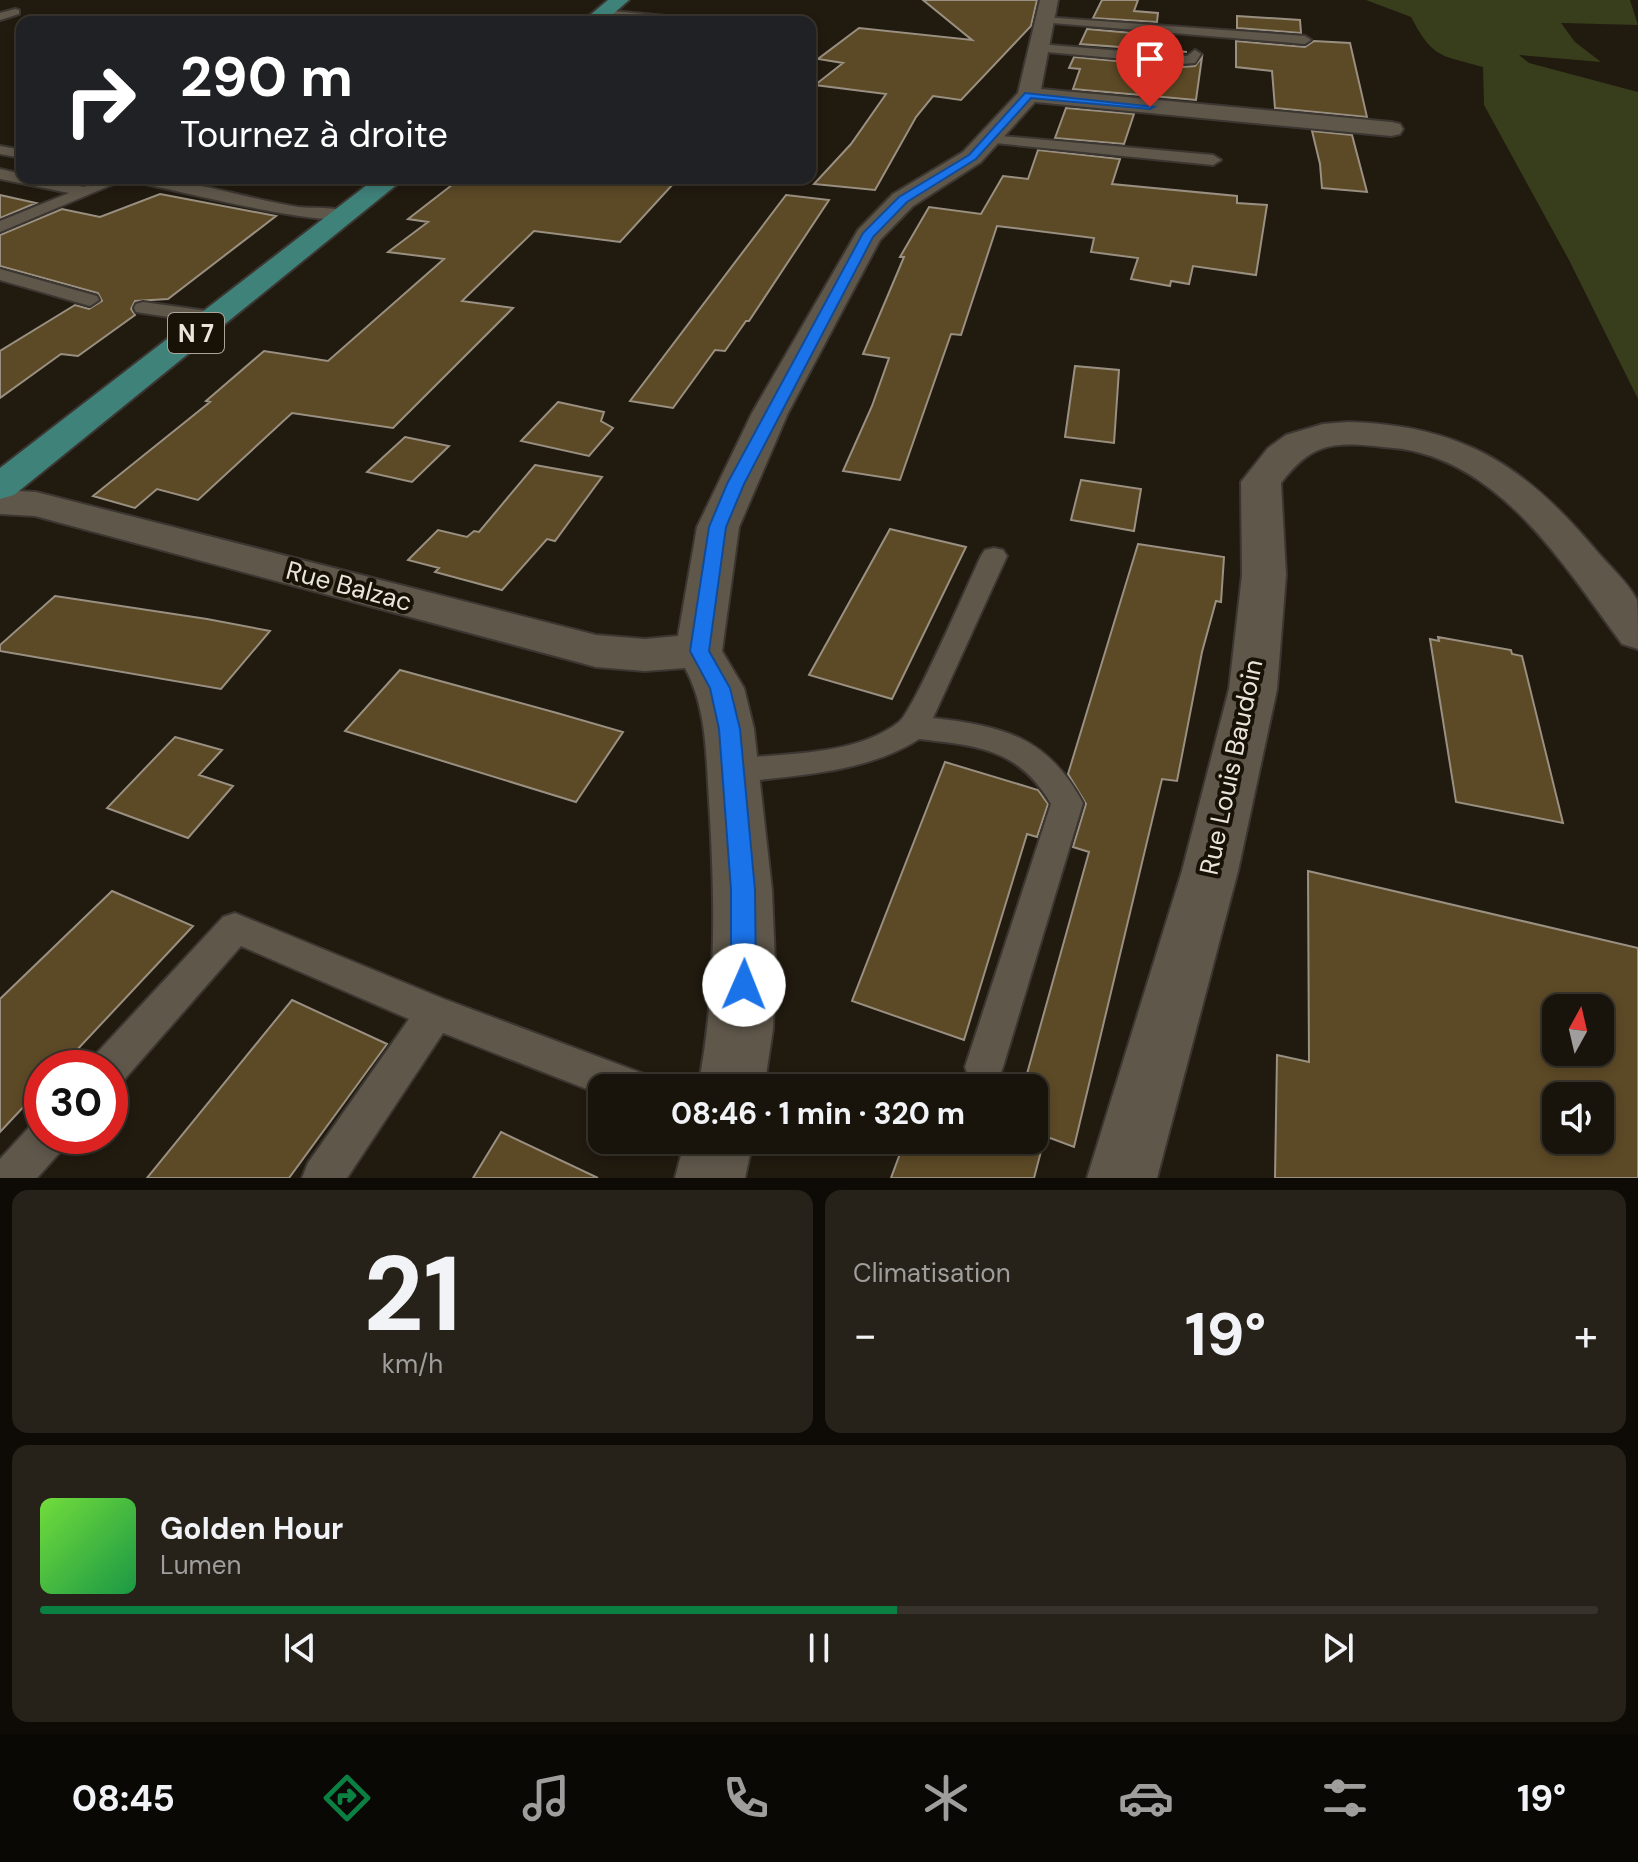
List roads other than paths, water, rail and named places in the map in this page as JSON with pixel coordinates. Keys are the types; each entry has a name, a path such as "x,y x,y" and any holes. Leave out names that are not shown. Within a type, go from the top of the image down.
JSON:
{"main road":[{"path":"600,16 620,0"},
{"name":"N 7","path":"0,487 384,184"}],"street":[{"path":"733,1074 741,1029 745,962 743,890 729,729 720,688 699,651 718,527 770,413 868,236 903,200 972,157 1029,95 1044,23"},
{"path":"1029,95 1391,129"},
{"name":"Rue Louis Baudoin","path":"1122,1178 1210,871 1253,689 1264,575 1261,482 1289,449 1319,435 1370,434 1427,442 1474,462 1524,498 1566,543 1638,633"},
{"name":"Rue Balzac","path":"0,502 36,504 596,651 645,655 699,651"},
{"path":"710,1178 716,1154"}],"lane":[{"path":"0,17 15,12"},
{"path":"1044,23 1305,40"},
{"path":"1044,23 1181,60 1191,60 1195,54"},
{"path":"990,139 1216,160"},
{"path":"47,184 85,192"},
{"path":"0,227 105,184"},
{"path":"168,184 299,212 344,216"},
{"path":"0,274 90,300"},
{"path":"143,308 215,318"},
{"path":"732,771 844,757 884,746 914,727 994,556"},
{"path":"914,727 983,736 1026,750 1053,776 1067,803 984,1067"},
{"path":"125,1050 235,928 435,1013 596,1074"},
{"path":"323,1178 435,1013"},
{"path":"10,1178 32,1154"}]}
